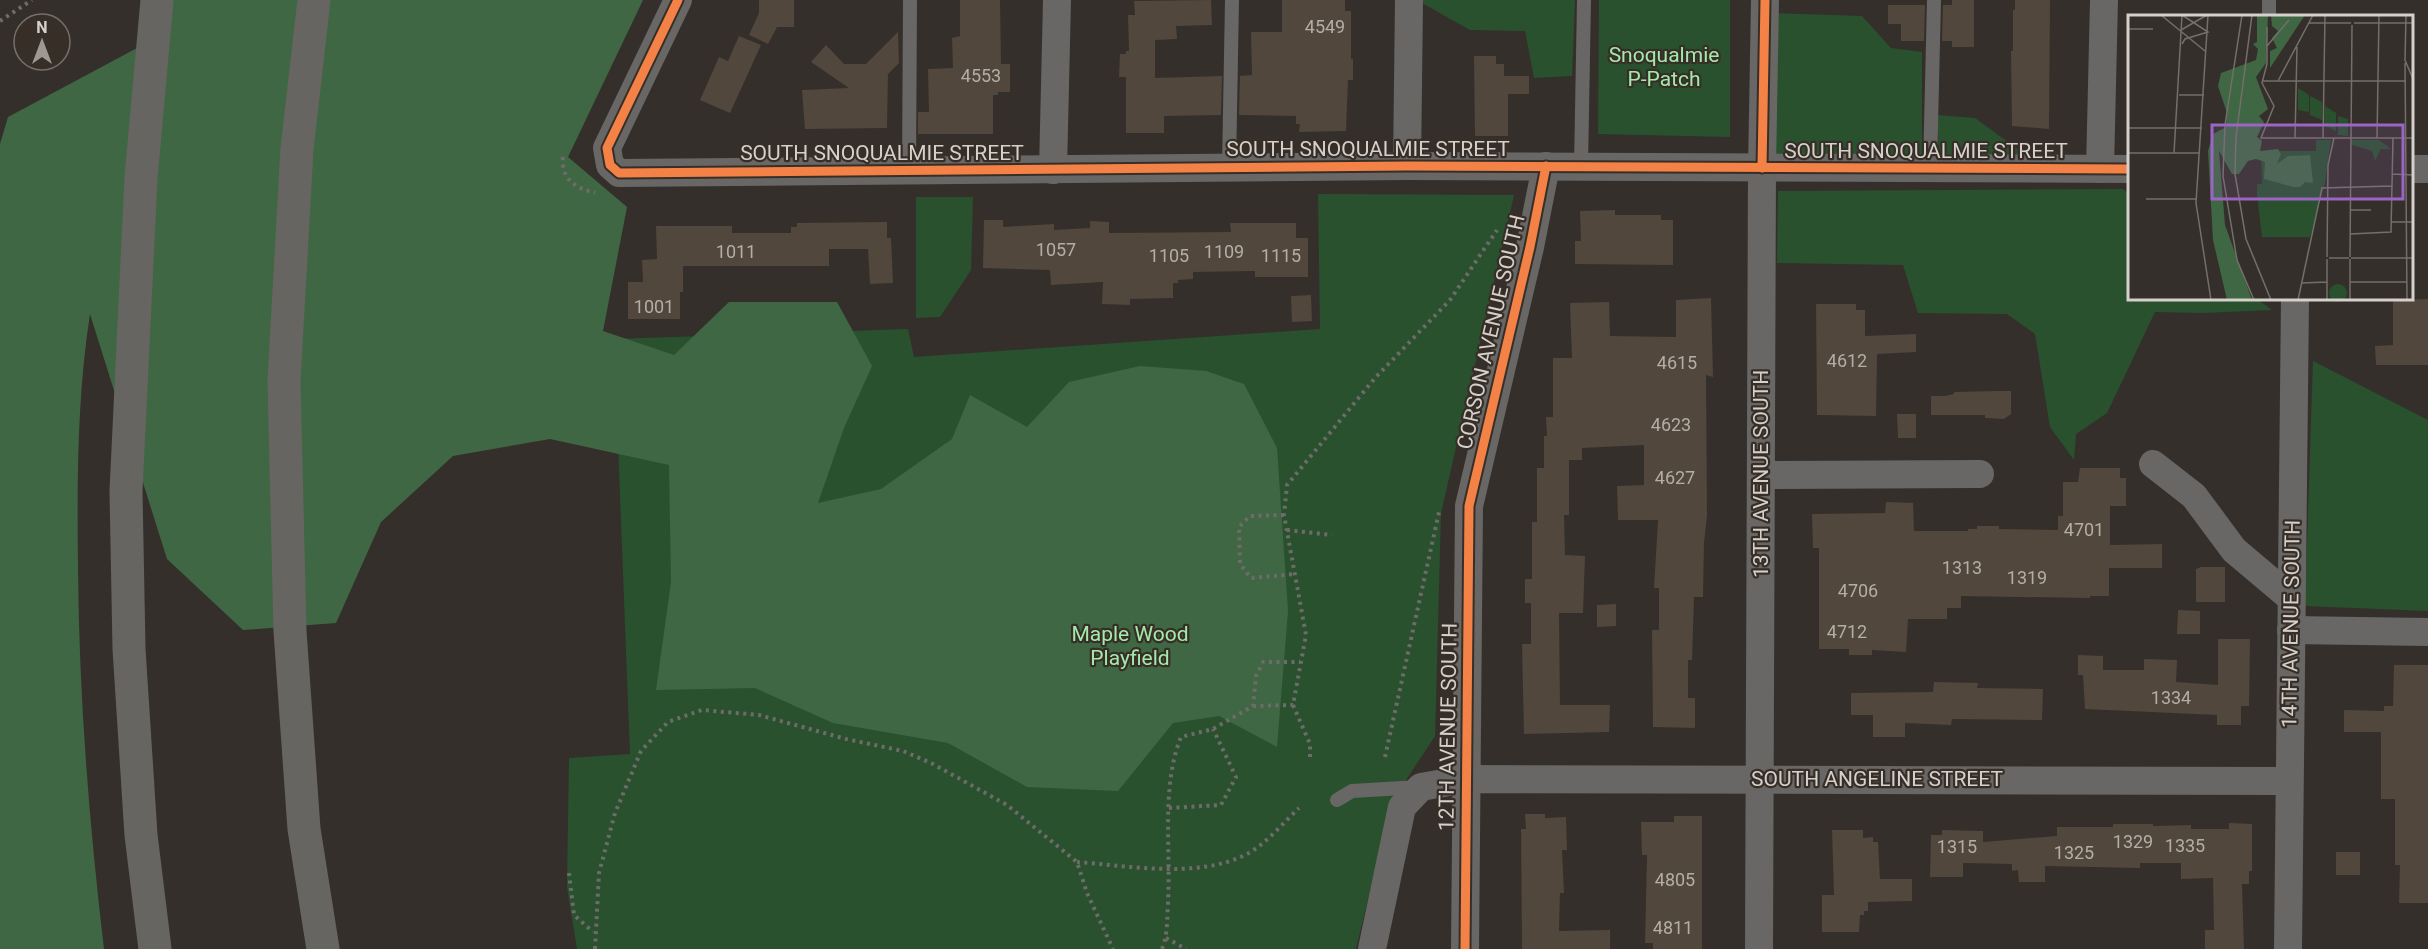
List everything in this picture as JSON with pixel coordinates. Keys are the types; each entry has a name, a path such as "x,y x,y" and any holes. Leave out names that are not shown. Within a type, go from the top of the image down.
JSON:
{"highway":[{"path":"156,949 141,835 129,649 126,490 141,178 157,0"},
{"path":"314,0 297,149 284,381 290,631 304,829 323,949"}],"street":[{"name":"SOUTH SNOQUALMIE STREET","path":"678,0 607,148 610,165 619,173 1407,166 2128,169"},
{"path":"1053,170 1057,0"},
{"path":"1407,166 1409,0"},
{"name":"13TH AVENUE SOUTH","path":"1759,949 1762,168 1765,0"},
{"path":"2100,169 2104,0"},
{"name":"CORSON AVENUE SOUTH","path":"1469,506 1530,247 1546,166"},
{"name":"14TH AVENUE SOUTH","path":"2288,949 2295,300"},
{"path":"2153,464 2194,496 2234,550 2291,598"},
{"path":"1761,475 1980,474"},
{"name":"12TH AVENUE SOUTH","path":"1465,949 1469,506"},
{"path":"2291,630 2428,632"},
{"path":"1372,949 1402,807 1421,787 1466,779"},
{"name":"SOUTH ANGELINE STREET","path":"1466,779 2289,781"}],"lane":[{"path":"909,171 910,0"},
{"path":"1229,167 1232,0"},
{"path":"1581,167 1584,0"},
{"path":"1930,168 1934,0"},
{"path":"1337,800 1352,791 1421,787"}],"path":[{"path":"0,21 32,0"},
{"path":"563,157 562,167 565,177 579,189 595,193"},
{"path":"1310,757 1310,744 1293,705 1306,635 1284,515 1287,485 1375,378 1450,300 1497,230"},
{"path":"1385,757 1439,512"},
{"path":"1284,515 1250,516 1239,527 1240,564 1251,578 1295,574"},
{"path":"1287,530 1332,535"},
{"path":"1253,706 1256,676 1263,662 1300,662"},
{"path":"1162,949 1166,938 1170,869 1169,808 1173,755 1181,736 1213,729 1253,706 1293,705"},
{"path":"594,949 602,863 615,813 641,752 668,722 702,710 759,715 846,739 903,751 931,763 1006,805 1077,862 1113,949"},
{"path":"1169,808 1221,805 1236,777 1213,729"},
{"path":"1077,862 1170,869 1214,867 1248,854 1299,808"},
{"path":"569,873 574,915 594,933"},
{"path":"1166,938 1186,949"}],"green space":[{"path":"171,0 643,0 568,157 627,207 603,331 674,355 729,302 837,302 872,366 844,428 818,503 881,489 952,439 970,395 1027,427 1069,382 1140,366 1206,371 1244,384 1277,448 1288,611 1277,747 1219,716 1173,723 1118,791 1027,787 948,743 833,723 755,688 656,690 671,582 669,465 550,439 453,456 381,522 336,623 243,630 167,559 90,314 82,377 79,441 80,664 94,854 104,949 0,949 0,144 8,117 167,32"},
{"path":"1422,0 1575,0 1572,76 1534,78 1525,31 1470,30 1422,3"},
{"name":"Snoqualmie P-Patch","path":"1599,0 1730,0 1730,137 1598,134"},
{"path":"1771,13 1862,16 1891,48 1922,52 1922,157 1772,153"},
{"path":"1937,115 1975,118 2027,156 1939,155"},
{"path":"2123,189 2128,193 2128,300 2258,300 2272,310 2202,313 2155,312 2107,413 2076,434 2074,460 2050,427 2035,334 2007,314 1918,313 1903,265 1777,263 1778,191"},
{"name":"Maple Wood Playfield","path":"1318,194 1514,195 1441,513 1435,736 1391,803 1356,949 577,949 567,887 569,758 630,754 614,339 908,329 914,357 1320,329"},
{"path":"916,197 973,197 971,270 940,317 916,318"},
{"path":"2313,361 2428,420 2428,611 2305,606"}],"building":[{"path":"759,0 794,0 794,27 777,27 768,44 749,35 759,13"},
{"path":"960,0 1000,0 1001,64 1010,64 1010,92 998,92 998,95 993,95 993,134 918,134 918,112 929,112 928,69 953,68 952,38 960,36"},
{"path":"1211,0 1212,25 1176,26 1177,39 1155,40 1155,78 1222,76 1221,115 1164,116 1164,133 1126,133 1126,77 1119,77 1120,54 1126,54 1126,51 1129,51 1128,15 1135,15 1134,1"},
{"path":"1282,0 1345,0 1345,11 1351,11 1353,80 1348,80 1346,131 1299,132 1300,124 1296,124 1296,116 1239,115 1240,76 1252,75 1251,32 1282,32"},
{"path":"1952,0 1974,0 1974,47 1952,47 1952,41 1942,41 1943,5 1952,5"},
{"path":"2015,0 2050,0 2049,129 2012,126 2011,51 2013,51"},
{"path":"1888,5 1925,5 1924,41 1901,41 1901,24 1888,24"},
{"path":"898,32 899,63 888,74 887,128 805,129 802,90 849,88 811,62 826,45 844,64 866,64"},
{"path":"739,36 761,45 730,113 700,100 719,57 728,61"},
{"path":"1474,56 1496,56 1496,64 1504,64 1504,76 1529,76 1529,94 1508,94 1508,136 1475,136"},
{"path":"1615,210 1615,215 1661,215 1661,220 1673,220 1673,265 1575,264 1575,241 1581,241 1580,211"},
{"path":"984,220 1003,220 1003,227 1054,224 1054,230 1090,228 1090,221 1109,222 1109,233 1231,232 1230,223 1296,223 1296,238 1308,238 1308,277 1255,277 1255,271 1193,272 1193,279 1178,280 1178,283 1173,283 1173,298 1130,299 1130,305 1102,304 1103,282 1051,285 1050,270 983,268"},
{"path":"887,222 887,238 891,238 893,283 870,284 868,249 829,249 829,266 683,266 680,319 628,319 628,282 643,282 642,260 657,259 656,226 732,226 732,233 791,233 791,227 797,227 797,223"},
{"path":"1311,295 1312,321 1292,322 1291,296"},
{"path":"1711,298 1713,377 1706,375 1707,515 1703,597 1694,597 1692,660 1688,660 1688,698 1695,698 1695,728 1653,727 1652,630 1659,630 1659,588 1654,588 1658,520 1618,520 1617,486 1644,485 1644,445 1582,448 1582,460 1569,460 1569,515 1564,515 1565,555 1585,556 1583,613 1559,613 1560,705 1610,705 1609,732 1524,734 1522,644 1531,644 1531,603 1525,603 1525,579 1532,579 1532,522 1537,522 1537,468 1544,468 1546,417 1553,417 1553,358 1572,358 1570,303 1609,302 1610,336 1676,337 1676,300"},
{"path":"2428,299 2428,365 2376,365 2375,346 2393,345 2393,300"},
{"path":"1816,304 1856,304 1856,310 1865,310 1865,336 1916,334 1916,352 1877,354 1876,416 1817,415"},
{"path":"2011,391 2011,414 2004,419 1985,418 1985,415 1931,415 1931,396 1945,396 1954,394 1954,392"},
{"path":"1897,414 1916,414 1916,438 1898,438"},
{"path":"2080,468 2120,468 2120,478 2126,478 2126,506 2110,506 2110,545 2162,544 2162,568 2109,568 2109,596 2090,596 2090,598 1961,596 1961,608 1947,608 1947,619 1908,619 1906,652 1872,650 1872,655 1849,655 1849,649 1819,649 1819,548 1813,548 1812,514 1885,513 1886,502 1913,503 1914,531 1968,531 1968,529 1977,529 1977,526 1999,526 1999,529 2058,530 2058,516 2063,516 2063,482 2078,482"},
{"path":"2225,567 2225,602 2196,602 2196,569"},
{"path":"1616,604 1616,626 1597,627 1597,605"},
{"path":"2178,610 2200,611 2200,634 2177,634"},
{"path":"2218,639 2250,639 2249,706 2241,706 2241,725 2217,725 2217,715 2085,709 2083,675 2078,675 2078,655 2103,656 2103,670 2144,670 2144,659 2177,660 2176,682 2218,685"},
{"path":"2394,665 2428,665 2428,903 2399,903 2400,865 2395,865 2395,799 2381,799 2381,732 2344,732 2344,710 2384,711 2384,706 2393,706"},
{"path":"1934,682 1978,683 1977,688 2043,689 2042,720 1952,719 1951,725 1905,723 1905,737 1873,737 1873,715 1851,715 1851,693 1933,692"},
{"path":"1525,814 1545,814 1545,818 1566,817 1567,850 1562,850 1564,893 1560,893 1559,931 1610,930 1610,949 1522,949 1521,829 1526,829"},
{"path":"1674,816 1702,816 1702,949 1653,949 1653,943 1645,943 1647,855 1642,855 1641,822 1674,822"},
{"path":"2229,823 2252,824 2252,871 2249,871 2249,884 2242,884 2244,949 2205,949 2205,930 2214,930 2213,878 2181,879 2181,863 2140,863 2140,868 2045,866 2045,882 2019,882 2018,870 2012,871 2012,864 1963,863 1963,877 1930,877 1931,835 1942,835 1942,830 1983,831 1983,842 2057,836 2057,827 2153,824 2153,826 2191,825 2191,829 2229,829"},
{"path":"1832,830 1863,830 1863,838 1873,837 1873,842 1878,842 1880,879 1912,879 1912,901 1868,902 1868,911 1860,915 1859,932 1822,932 1822,895 1834,895"},
{"path":"2336,852 2360,852 2360,875 2336,875"}],"cycle path":[{"path":"678,0 607,148 610,165 619,173 1407,166 2128,169"},
{"path":"1762,168 1765,0"},
{"path":"1465,949 1469,506 1530,247 1546,166"}]}
